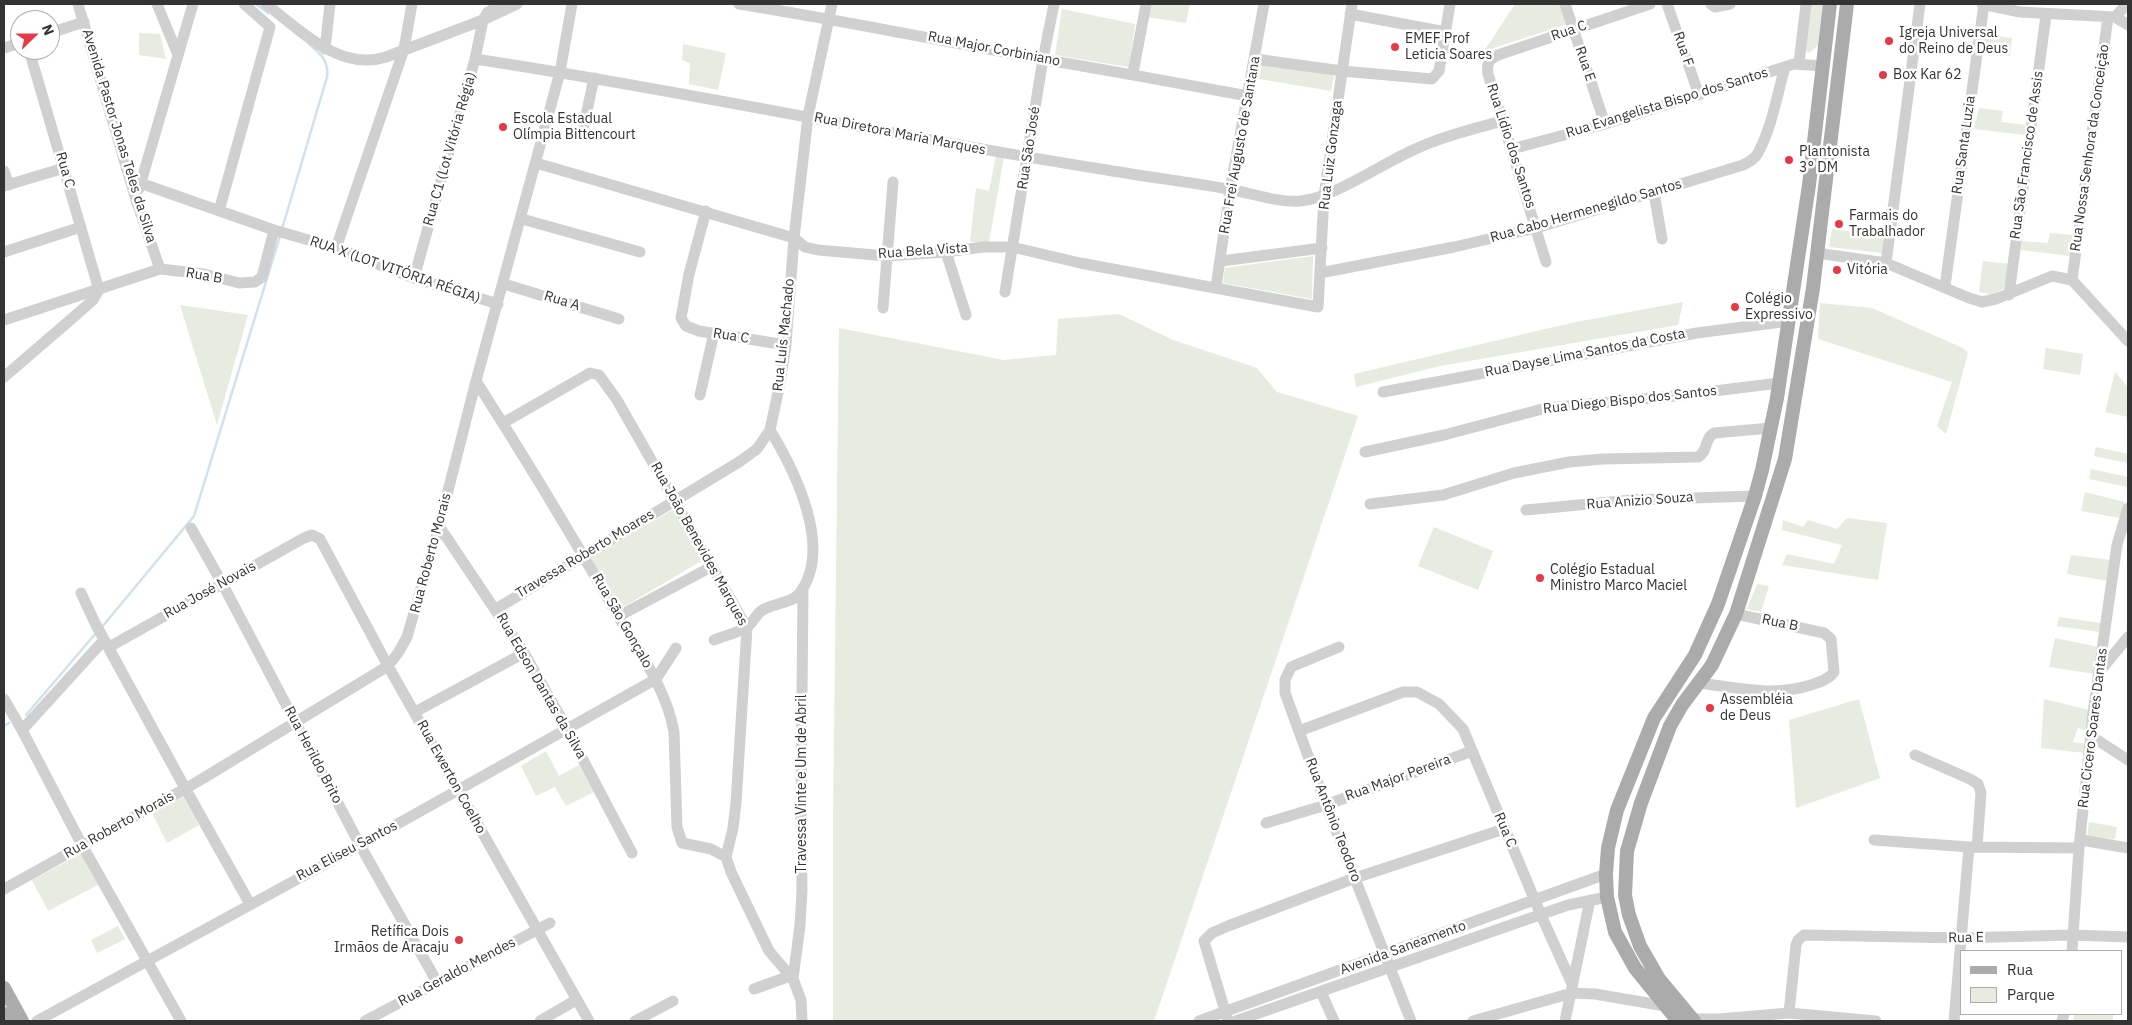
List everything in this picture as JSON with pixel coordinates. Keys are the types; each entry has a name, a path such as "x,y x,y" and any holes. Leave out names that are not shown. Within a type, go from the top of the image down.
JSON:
{"main road":[{"path":"1678,1021 1635,968 1615,932 1607,897 1606,874 1611,832 1617,810 1654,718 1701,644 1718,604 1755,496 1771,428 1789,321 1809,185 1830,4"},
{"path":"1694,1020 1659,979 1640,946 1629,915 1625,895 1627,851 1641,803 1670,726 1682,705 1700,683 1719,652 1736,614 1785,459 1817,253 1847,4"},
{"path":"1809,185 1817,192 1825,189"},
{"path":"1804,216 1814,214 1821,220"},
{"path":"1668,694 1673,704 1682,705"},
{"path":"1654,718 1661,718 1670,726"},
{"path":"4,988 22,1021"},
{"path":"4,1014 8,1021"}],"street":[{"name":"Avenida Pastor Jonas Teles da Silva","path":"78,4 136,200 160,269"},
{"path":"157,4 178,55"},
{"path":"136,200 193,4"},
{"path":"219,210 270,27 244,4"},
{"path":"266,4 325,49 352,59 364,61 374,61 483,20 517,4"},
{"path":"325,49 330,4"},
{"path":"336,248 404,49 412,4"},
{"path":"483,20 487,13 499,4"},
{"name":"Rua Roberto Morais","path":"4,889 184,788 388,666 398,654 407,637 439,526 476,381 522,219 560,72 572,4"},
{"name":"Rua Major Corbiniano","path":"739,4 829,18 1042,59 1133,73 1248,96"},
{"name":"Rua Luís Machado","path":"770,430 786,345 794,238 808,116 832,4"},
{"name":"Rua São José","path":"1005,292 1028,158 1042,59 1054,4"},
{"path":"1133,73 1146,4"},
{"name":"Rua Frei Augusto de Santana","path":"1216,287 1230,190 1264,4"},
{"path":"1255,59 1342,71 1432,79 1439,71 1450,4"},
{"name":"Rua E","path":"1565,4 1605,124"},
{"name":"Rua C","path":"1490,60 1501,54 1650,4"},
{"name":"Rua F","path":"1667,4 1699,95"},
{"path":"1711,4 1716,7 1730,4"},
{"path":"1799,63 1806,4"},
{"path":"1886,263 1920,4"},
{"path":"1983,4 2020,8 2046,15 2111,17 2128,25"},
{"name":"Rua Santa Luzia","path":"1945,286 1983,4"},
{"path":"2111,17 2126,4"},
{"path":"1351,9 1446,32"},
{"name":"Rua Luiz Gonzaga","path":"1318,307 1324,196 1351,9"},
{"name":"Rua São Francisco de Assis","path":"2009,295 2046,15"},
{"name":"Rua Nossa Senhora da Conceição","path":"2072,280 2111,17"},
{"name":"Rua C1 (Lot Vitória Régia)","path":"414,278 476,60 483,20"},
{"path":"60,30 84,22"},
{"name":"Rua C","path":"32,60 99,290"},
{"name":"Rua Diretora Maria Marques","path":"476,60 560,72 808,116 1028,158 1289,201 1302,201 1324,196 1425,144 1502,121"},
{"name":"Rua Lídio dos Santos","path":"1490,60 1487,65 1488,74 1546,262"},
{"name":"Rua Evangelista Bispo dos Santos","path":"1512,150 1605,124 1799,63 1823,66"},
{"name":"Rua Cabo Hermenegildo Santos","path":"1320,273 1454,247 1536,228 1743,165 1758,154 1785,67"},
{"path":"584,124 594,78"},
{"name":"Rua Bela Vista","path":"536,163 794,238 805,247 818,250 887,256 946,252 983,247 1012,247 1080,263 1318,307"},
{"path":"4,171 6,185 64,168"},
{"path":"884,308 893,182"},
{"name":"RUA X (LOT VITÓRIA RÉGIA)","path":"140,183 274,230 336,248 414,278 498,304"},
{"path":"1654,193 1662,239"},
{"name":"Rua C","path":"706,211 689,274 681,318 686,326 694,330 786,345"},
{"path":"522,219 640,252"},
{"path":"4,252 81,227"},
{"name":"Rua B","path":"4,320 160,269 204,274 239,283 255,282 262,277 274,230"},
{"path":"1221,261 1322,248"},
{"path":"946,252 966,315"},
{"path":"1817,253 1886,263 1982,302 2009,295 2052,276 2072,280 2128,341"},
{"name":"Rua A","path":"504,284 619,318"},
{"path":"4,377 82,310 99,290"},
{"name":"Rua Dayse Lima Santos da Costa","path":"1382,392 1697,332 1789,321"},
{"path":"700,395 714,333"},
{"name":"Rua João Benevides Marques","path":"503,423 590,373 598,374 604,380 675,501 747,628 735,811 726,856"},
{"name":"Rua São Gonçalo","path":"476,381 583,555 656,679 672,721 674,732 677,827 682,843 711,849 726,856"},
{"name":"Rua Diego Bispo dos Santos","path":"1365,452 1444,435 1546,408 1674,396 1779,383"},
{"path":"1370,504 1443,495 1514,473 1569,462 1603,459 1698,457 1704,451 1708,438 1714,433 1771,428"},
{"path":"714,640 747,628 762,611 796,597 803,588 812,557 813,542 810,523 793,470 770,430"},
{"name":"Travessa Roberto Moares","path":"496,608 749,455 764,440 770,430"},
{"name":"Rua Anizio Souza","path":"1526,510 1631,500 1755,496"},
{"name":"Rua Cicero Soares Dantas","path":"2072,950 2091,736 2116,554 2126,525 2128,508"},
{"name":"Rua Edson Dantas da Silva","path":"439,526 496,608 524,653 567,729 632,853"},
{"name":"Rua Herildo Brito","path":"190,528 222,583 360,845 436,982"},
{"name":"Rua Ewerton Coelho","path":"312,534 320,539 327,550 388,666 589,1021"},
{"name":"Rua José Novais","path":"22,730 106,643 312,534"},
{"path":"618,616 711,567"},
{"name":"Travessa Vinte e Um de Abril","path":"791,977 800,925 802,891 800,803 803,588"},
{"path":"81,593 184,788 250,904"},
{"name":"Rua B","path":"1700,683 1777,692 1818,683 1828,678 1834,672 1831,639 1824,633 1736,614"},
{"path":"2100,671 2128,637"},
{"name":"Rua Antônio Teodoro","path":"1340,647 1291,667 1286,680 1285,693 1326,805 1411,1021"},
{"path":"656,679 676,648"},
{"path":"415,712 524,653"},
{"name":"Rua Eliseu Santos","path":"37,1021 458,791 656,679"},
{"name":"Rua C","path":"1299,731 1408,691 1417,692 1439,704 1463,729 1572,988"},
{"path":"4,699 9,718 22,730 82,845 146,962 181,1021"},
{"path":"2091,736 2128,760"},
{"name":"Rua Major Pereira","path":"1266,823 1326,805 1472,751"},
{"path":"1915,755 1970,778 1978,784 1981,796 1961,950"},
{"path":"1226,1016 1204,941 1212,933 1355,878 1504,829"},
{"path":"1874,840 1973,847 2080,844 2128,848"},
{"path":"726,856 769,950 791,977 801,1000 802,1021"},
{"name":"Avenida Saneamento","path":"1200,1021 1226,1016 1385,954 1606,874"},
{"name":"Avenida Saneamento","path":"1236,1021 1568,905 1607,897"},
{"path":"1566,1021 1590,900"},
{"name":"Rua Geraldo Mendes","path":"365,1021 550,923"},
{"path":"1466,925 1471,938"},
{"name":"Rua E","path":"1789,1013 1796,946 1798,940 1804,936 1962,938 2072,935 2128,937"},
{"path":"1954,1021 1960,959"},
{"path":"754,989 791,977"},
{"path":"1473,1021 1572,988 1595,994 1665,1006"},
{"path":"1321,992 1334,1021"},
{"path":"540,1021 576,1000"},
{"path":"634,1021 673,1001"},
{"path":"1694,1020 1789,1013 1876,1021"}],"green space":[{"path":"1150,4 1190,4 1186,23 1147,17"},
{"path":"1515,4 1563,4 1568,24 1484,51"},
{"path":"1810,4 1824,4 1819,45 1809,53 1805,50"},
{"path":"1062,9 1135,24 1129,67 1055,55"},
{"path":"139,33 160,34 166,59 139,55"},
{"path":"1986,35 2012,38 2010,56 1983,54"},
{"path":"683,44 726,53 718,90 689,84 690,63 682,60"},
{"path":"1262,64 1334,76 1331,91 1259,79"},
{"path":"1979,108 2003,111 2001,122 2026,125 2025,135 1974,129"},
{"path":"996,156 1004,157 989,242 970,242 976,188 989,191"},
{"path":"1832,229 1884,236 1882,253 1829,247"},
{"path":"2050,233 2073,235 2070,256 2021,250 2022,241 2048,243"},
{"path":"1313,256 1312,299 1223,283 1225,268"},
{"path":"1983,261 2009,264 2004,288 1994,295 1979,292"},
{"path":"1683,302 1678,325 1440,366 1356,387 1354,374 1571,323"},
{"path":"1820,303 1872,308 1963,348 1968,353 1946,434 1937,426 1952,382 1818,339"},
{"path":"180,305 248,315 217,425"},
{"path":"1119,314 1173,340 1257,368 1277,392 1358,416 1154,1021 833,1021 833,818 839,328 1004,360 1056,355 1058,319"},
{"path":"2046,348 2083,354 2080,375 2043,369"},
{"path":"2115,372 2128,387 2128,417 2105,412"},
{"path":"2096,447 2128,454 2128,463 2094,456"},
{"path":"2091,469 2128,477 2128,487 2089,479"},
{"path":"2085,492 2125,502 2120,518 2081,511"},
{"path":"674,509 703,560 620,609 590,558"},
{"path":"1847,518 1887,523 1878,580 1782,565 1787,554 1834,564 1842,545 1782,530 1783,520 1803,527 1808,520 1837,529"},
{"path":"1434,527 1493,551 1478,590 1418,566"},
{"path":"2071,555 2111,560 2108,581 2067,574"},
{"path":"1757,584 1769,586 1761,612 1747,609"},
{"path":"2059,617 2101,623 2100,632 2057,626"},
{"path":"2055,638 2099,647 2095,674 2049,667"},
{"path":"1859,699 1880,778 1796,808 1789,720"},
{"path":"2044,699 2089,710 2090,733 2078,728 2073,742 2086,744 2085,753 2041,748"},
{"path":"546,751 559,776 579,765 594,792 566,806 555,787 536,796 521,766"},
{"path":"182,795 199,825 167,843 152,813"},
{"path":"2089,822 2117,827 2115,839 2087,837"},
{"path":"81,854 98,885 48,911 32,880"},
{"path":"118,926 125,939 97,953 91,940"},
{"path":"2075,1015 2113,1015 2113,1021 2073,1021"}],"waterway":[{"path":"256,4 268,13"},
{"path":"282,229 327,77 327,66 323,58 309,44"},
{"path":"102,627 194,516 280,236"},
{"path":"26,715 96,633"},
{"path":"4,726 9,723"}],"place":[{"name":"Igreja Universal do Reino de Deus","path":"1889,41"},
{"name":"EMEF Prof Leticia Soares","path":"1395,47"},
{"name":"Box Kar 62","path":"1883,75"},
{"name":"Escola Estadual Olímpia Bittencourt","path":"503,127"},
{"name":"Plantonista 3° DM","path":"1789,160"},
{"name":"Farmais do Trabalhador","path":"1839,224"},
{"name":"Vitória","path":"1837,270"},
{"name":"Colégio Expressivo","path":"1735,307"},
{"name":"Colégio Estadual Ministro Marco Maciel","path":"1540,578"},
{"name":"Assembléia de Deus","path":"1710,708"},
{"name":"Retífica Dois Irmãos de Aracaju","path":"459,940"}]}
